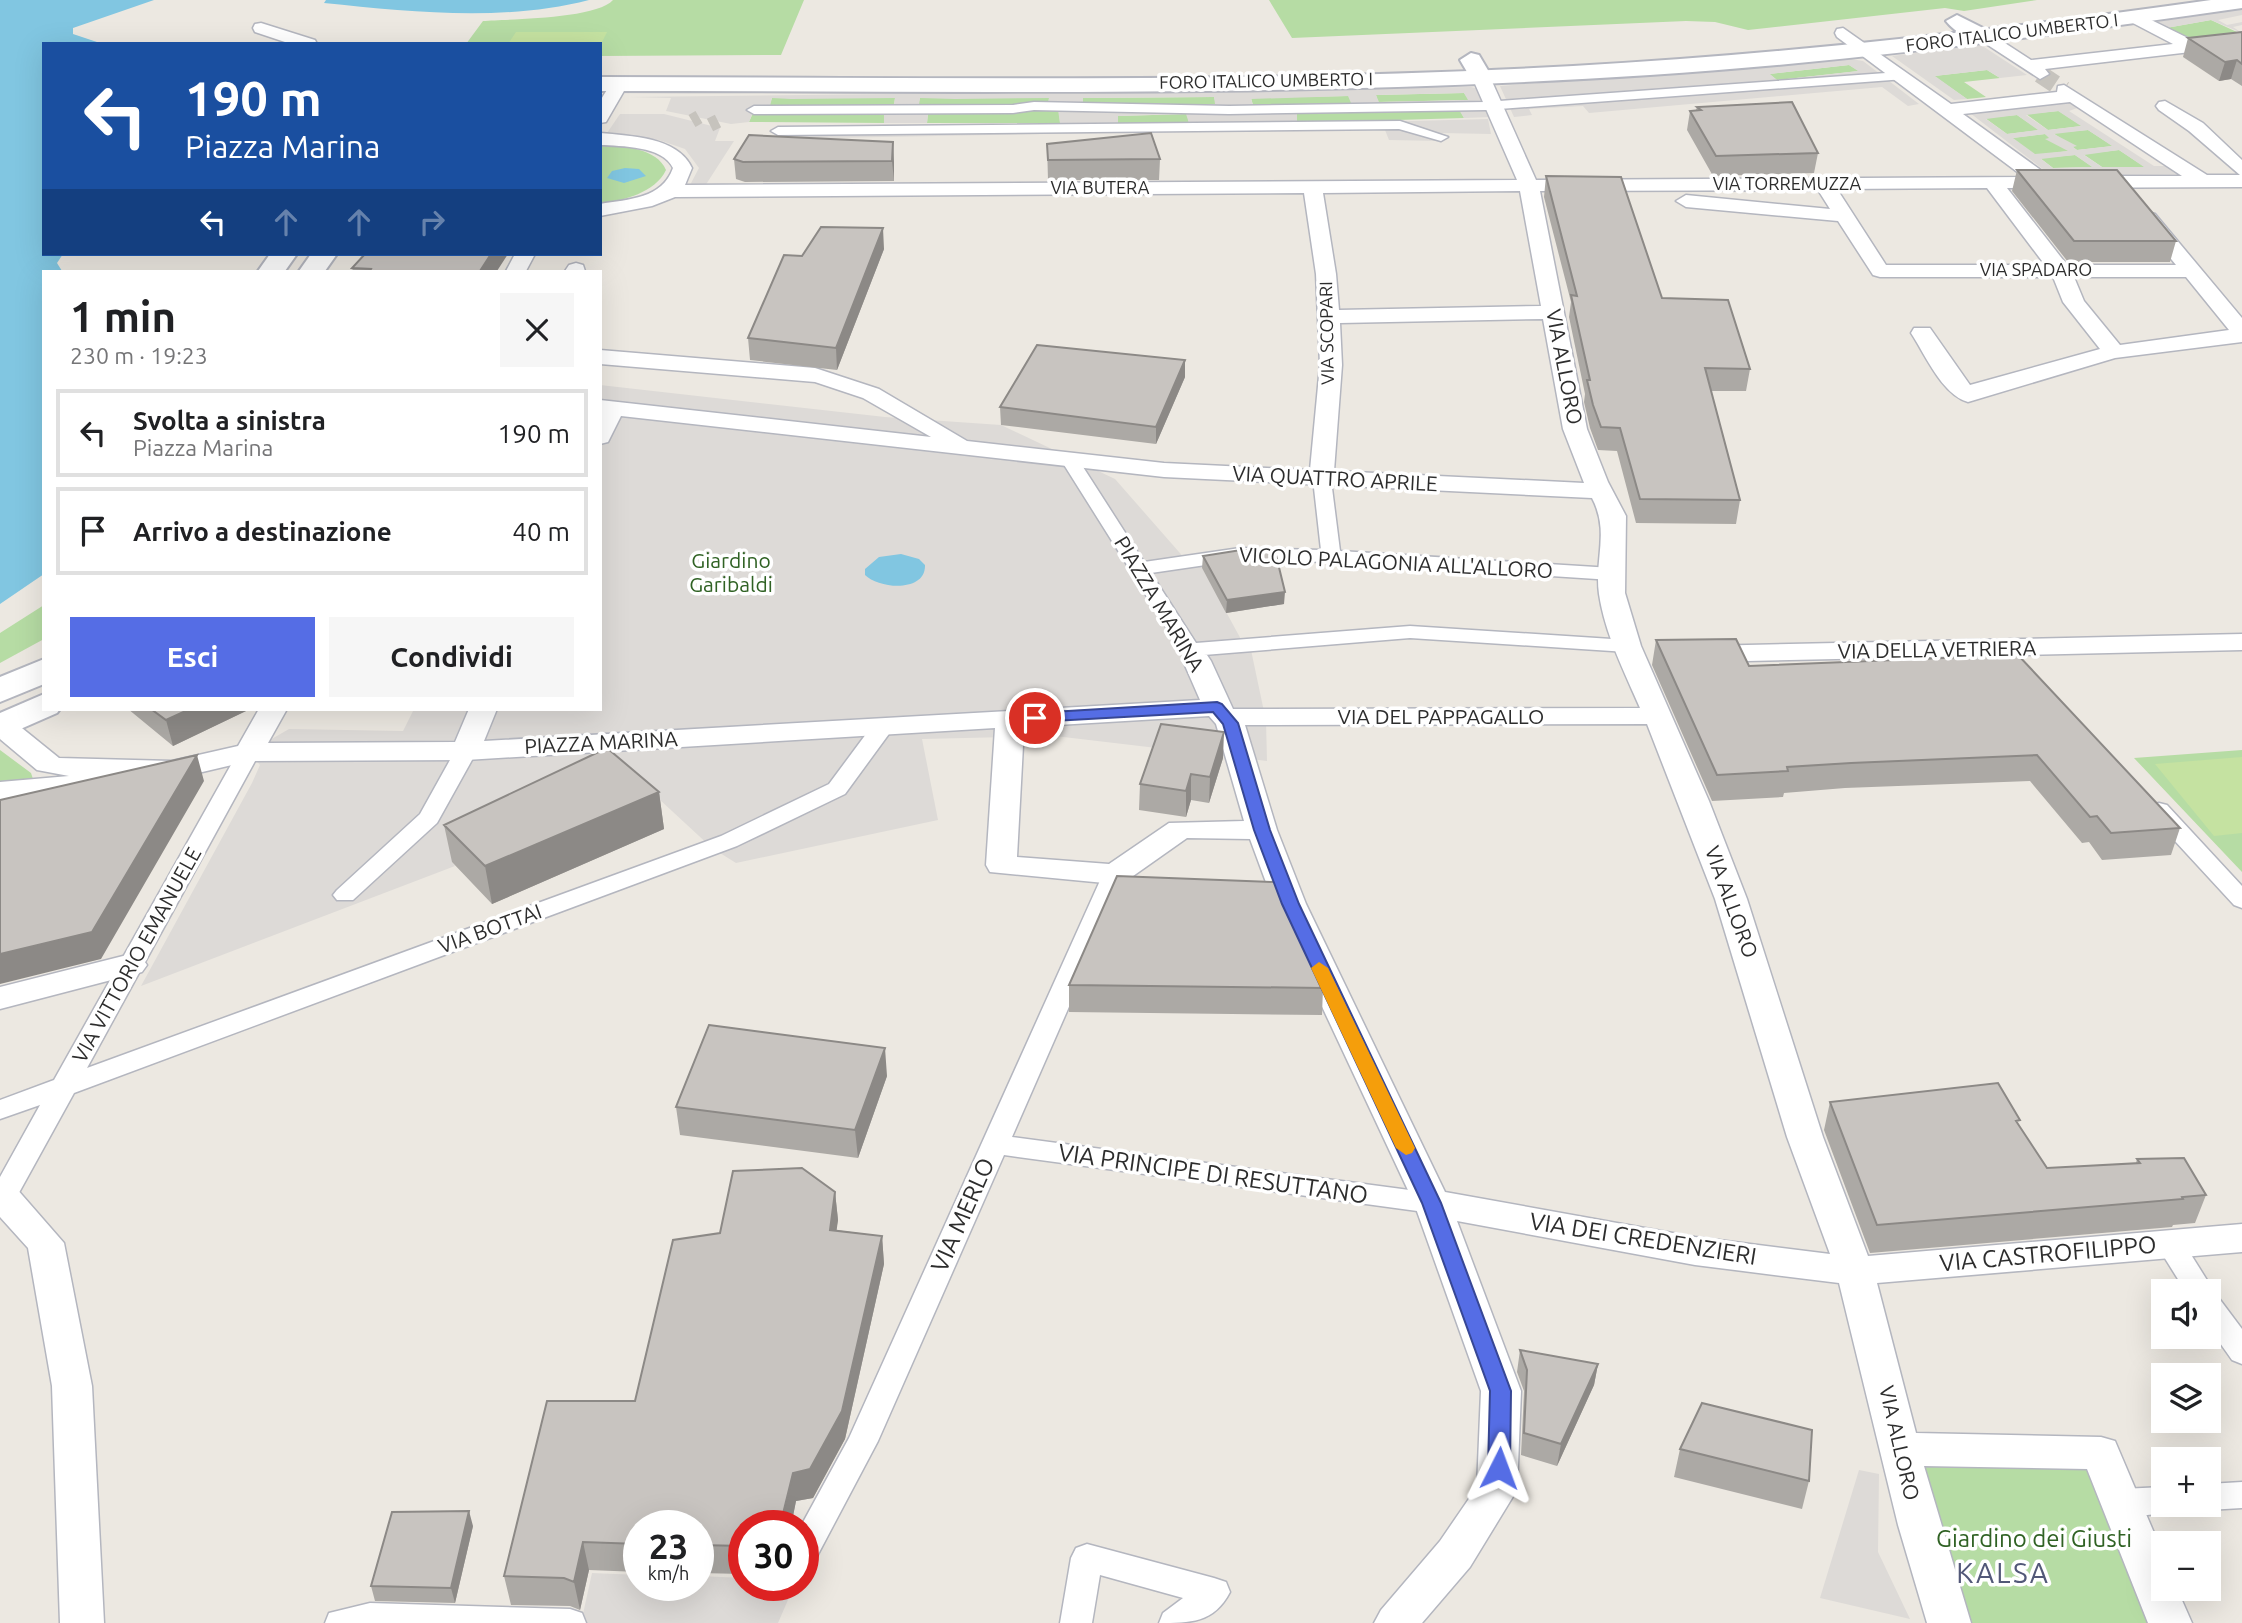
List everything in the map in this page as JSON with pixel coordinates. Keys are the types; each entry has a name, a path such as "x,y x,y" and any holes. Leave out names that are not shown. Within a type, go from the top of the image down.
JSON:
{"main road":[{"name":"FORO ITALICO UMBERTO I","path":"602,68 628,80 1226,83 1476,68 1957,21 2109,0"},
{"name":"FORO ITALICO UMBERTO I","path":"1060,84 1321,64 1573,73 1741,61 1985,38 2242,2"},
{"path":"1957,21 1985,38"},
{"path":"272,270 282,256"},
{"path":"1,714 42,672"},
{"path":"1,714 42,705"}],"street":[{"path":"2135,18 2192,47"},
{"path":"261,28 303,42"},
{"path":"1843,33 2045,183"},
{"path":"1985,38 2034,70 2242,41"},
{"path":"1741,61 1772,86"},
{"path":"1673,66 1701,92"},
{"name":"VIA ALLORO","path":"1476,68 1529,185 1576,433 1614,516 1612,593 1647,652 1658,716 1731,899 1805,1137 1855,1270 1919,1525 1949,1623"},
{"path":"1573,73 1594,100"},
{"path":"754,110 1013,109 1060,84 1109,109 1495,106 1900,76"},
{"path":"602,115 628,80"},
{"path":"1226,83 1229,110"},
{"path":"1948,110 2068,93 2200,179"},
{"path":"2165,106 2196,127 2242,170"},
{"path":"778,131 1400,125 1441,137"},
{"path":"602,139 641,143 679,160 682,174 670,191 641,203 602,209"},
{"name":"VIA TORREMUZZA","path":"1529,185 1994,184 2200,179 2242,181"},
{"path":"2119,182 2242,333"},
{"path":"1647,184 1653,198 1846,216"},
{"path":"1824,184 1846,216"},
{"path":"1994,184 2060,270 2074,302 2114,352"},
{"name":"VIA BUTERA","path":"670,191 1529,185"},
{"name":"VIA SCOPARI","path":"1313,187 1315,219 1326,274 1331,365 1324,422 1322,484"},
{"name":"VIA SPADARO","path":"1846,216 1880,271 2192,271"},
{"path":"1327,317 1553,312"},
{"path":"1922,333 1954,382 1968,395 1982,388 2114,352 2242,333"},
{"path":"602,357 838,379 892,402 965,448"},
{"path":"602,427 606,408 1070,460"},
{"name":"VIA QUATTRO APRILE","path":"1070,460 1322,484 1601,491"},
{"name":"PIAZZA MARINA","path":"178,771 249,752 466,751 1010,719 1221,712 1193,656 1070,460"},
{"path":"1322,484 1331,556"},
{"name":"VICOLO PALAGONIA ALL'ALLORO","path":"1138,569 1240,554 1331,556 1612,574"},
{"path":"1193,656 1410,632 1647,652"},
{"name":"VIA DELLA VETRIERA","path":"1647,652 2010,648 2242,642"},
{"path":"2010,648 2025,672"},
{"name":"VIA VITTORIO EMANUELE","path":"1,1199 272,711"},
{"path":"345,895 429,818 466,751 482,711"},
{"path":"1221,712 1230,723 1262,830 1290,904 1432,1203 1501,1391 1497,1490 1455,1554 1396,1623"},
{"name":"VIA DEL PAPPAGALLO","path":"1221,712 1658,716"},
{"path":"1,714 47,764 55,767 178,771"},
{"path":"1010,719 1001,865 1124,881 1181,829 1262,830"},
{"name":"VIA BOTTAI","path":"0,1110 729,841 837,789 883,727"},
{"path":"0,791 178,771"},
{"path":"2144,793 2242,900"},
{"name":"VIA MERLO","path":"819,1522 863,1441 994,1144 1124,881"},
{"path":"0,998 131,965"},
{"name":"VIA PRINCIPE DI RESUTTANO","path":"994,1144 1432,1203"},
{"path":"1,1199 46,1243 72,1386 82,1623"},
{"name":"VIA DEI CREDENZIERI","path":"1432,1203 1695,1251 1855,1270"},
{"name":"VIA CASTROFILIPPO","path":"1855,1270 2242,1238"},
{"path":"2170,1244 2193,1279"},
{"path":"2221,1322 2242,1353"},
{"path":"1899,1449 2101,1453 2170,1623"},
{"path":"2221,1496 2242,1495"},
{"path":"2122,1502 2151,1501"},
{"path":"1076,1623 1087,1558 1214,1592 1175,1623"},
{"path":"341,1623 370,1617 570,1623"}],"green space":[{"path":"613,0 804,0 781,55 602,56 602,42 467,42 483,21 572,14 604,6"},
{"path":"1269,0 2037,0 1964,11 1945,8 1748,30 1715,22 1686,21 1292,38"},
{"path":"2211,20 2239,33 2186,40 2166,28"},
{"path":"516,32 607,32 602,42 509,42"},
{"path":"1849,65 1859,71 1777,80 1769,74"},
{"path":"1987,70 2000,78 1964,82 1986,97 1967,99 1934,76"},
{"path":"1464,93 1469,100 1378,102 1376,95"},
{"path":"1349,96 1352,103 1253,105 1251,98"},
{"path":"1214,97 1216,104 1083,105 1083,98"},
{"path":"772,98 895,98 894,105 769,106"},
{"path":"920,98 1049,98 1048,105 918,105"},
{"path":"1059,110 1060,123 927,123 928,113"},
{"path":"1460,110 1464,118 1297,123 1296,113"},
{"path":"2059,111 2082,126 2048,130 2026,114"},
{"path":"885,114 884,123 749,122 752,115"},
{"path":"1187,114 1189,123 1118,123 1118,116"},
{"path":"2017,115 2039,130 2007,134 1985,118"},
{"path":"2088,130 2113,146 2077,150 2053,133"},
{"path":"2045,134 2069,151 2035,155 2012,138"},
{"path":"602,145 647,153 662,163 666,170 647,190 629,198 602,204"},
{"path":"2119,150 2145,167 2102,167 2083,154"},
{"path":"2075,155 2093,167 2053,168 2040,158"},
{"path":"42,606 42,640 0,663 0,633"},
{"path":"0,750 31,773 34,782 0,784"},
{"path":"2242,750 2242,872 2134,758"},
{"path":"2242,757 2242,833 2214,836 2155,764"},
{"name":"Giardino dei Giusti","path":"1917,1453 2098,1455 2160,1623 1972,1623"}],"shaded area":[{"path":"2242,9 2242,15 2218,20 2227,25 2242,22 2242,25 2233,27 2242,33 2211,20 2166,28 2155,22"},
{"path":"1981,45 2027,75 2000,78 1987,70 1935,76 1967,99 1954,100 1892,56"},
{"path":"1851,59 1863,61 1919,104 1908,106 1882,87 1589,113 1583,106 1529,109 1532,115 1514,117 1500,86","holes":["1849,65 1858,71 1777,80 1770,74"]},
{"path":"1471,87 1479,89 1491,117 1464,118 1459,110 1297,113 1297,123 1189,123 1186,114 1118,116 1118,123 1060,123 1058,110 928,113 927,123 884,123 884,114 752,115 749,122 731,124 666,111 671,98 629,97","holes":["1464,93 1468,100 1379,102 1376,95","1348,96 1351,103 1253,105 1251,99","1214,97 1215,104 1083,104 1083,98","772,98 895,98 894,105 770,106","920,98 1049,98 1048,105 919,105"]},
{"path":"2070,102 2080,107 2069,111 2154,166 2169,166 2181,174 2059,175 2044,170 1970,113","holes":["2058,111 2081,126 2048,130 2026,115","2017,115 2038,130 2007,134 1986,119","2088,130 2112,146 2077,150 2073,147 2077,146 2054,134","2045,134 2049,138 2045,139 2068,151 2035,154 2013,138","2119,150 2144,167 2102,167 2084,155","2075,155 2092,167 2053,168 2041,159"]},
{"path":"620,114 664,114 720,128 715,141 734,141 705,186 690,185 699,168 685,149 659,140 607,133"},
{"path":"1488,119 1491,134 1441,133 1441,141 1389,140 1385,130 1375,128 774,139 780,127 1298,124"},
{"path":"602,385 885,417 1001,425 1115,479 1186,560 1200,564 1243,643 1251,650 1266,721 1267,761 1055,736 922,739 938,820 736,863 712,848 633,775 452,862 455,866 141,986 252,783 260,765 249,752 289,729 403,731 413,711 602,711"},
{"path":"1859,1470 1879,1474 1878,1552 1910,1619 1820,1598"},
{"path":"592,1573 623,1574 623,1601 714,1601 714,1577 728,1577 728,1601 788,1601 778,1623 581,1623"}],"water":[{"path":"0,0 154,0 73,28 73,34 97,42 42,42 42,256 62,256 57,263 61,270 42,270 42,575 0,604"},
{"path":"326,0 589,0 524,11 457,13 324,3"},
{"path":"639,169 646,176 624,183 607,178 612,171"},
{"path":"901,554 919,559 925,565 918,580 901,586 890,585 865,575 865,569 879,557"}],"building":[{"path":"2242,32 2242,64 2237,60 2225,62 2188,38"},
{"path":"1792,102 1818,153 1716,156 1690,111 1701,110 1697,107"},
{"path":"1151,133 1160,159 1048,160 1047,144"},
{"path":"749,135 893,142 892,161 743,162 734,159"},
{"path":"2017,170 2117,170 2176,241 2074,241"},
{"path":"1546,176 1621,177 1662,298 1728,300 1750,369 1705,368 1740,500 1640,499 1620,428 1601,427 1593,405 1571,295 1577,296"},
{"path":"821,227 883,228 836,348 748,338 784,255 802,256"},
{"path":"363,256 490,256 481,270 352,268"},
{"path":"1037,345 1185,360 1156,427 1000,407"},
{"path":"1241,550 1275,551 1285,592 1227,600 1203,556"},
{"path":"1736,639 1749,666 2018,655 2180,828 2111,833 2097,816 2090,817 2037,755 1787,767 1788,771 1717,775 1656,640"},
{"path":"154,711 186,711 166,720"},
{"path":"1161,724 1224,732 1210,777 1191,774 1186,791 1140,784"},
{"path":"607,748 659,792 485,866 444,825"},
{"path":"197,755 92,932 0,954 0,800"},
{"path":"1117,876 1275,882 1323,988 1069,985"},
{"path":"709,1025 885,1048 855,1130 676,1107"},
{"path":"1998,1083 2020,1120 2016,1121 2047,1168 2140,1163 2137,1159 2184,1158 2206,1195 1877,1225 1830,1102"},
{"path":"802,1168 835,1192 830,1230 882,1236 842,1411 810,1469 793,1473 784,1510 728,1510 728,1546 714,1545 714,1510 623,1510 623,1543 583,1542 574,1582 564,1578 504,1576 547,1401 635,1401 673,1240 720,1233 733,1171"},
{"path":"1520,1350 1598,1364 1561,1444 1524,1433 1527,1370"},
{"path":"1702,1403 1812,1430 1809,1481 1680,1449"},
{"path":"469,1511 451,1588 371,1586 392,1512"}],"tunnel":[{"path":"2040,74 2064,90"},
{"path":"692,121 699,117"},
{"path":"710,125 718,121"}],"slow traffic":[{"path":"1319,968 1406,1148"}],"district":[{"name":"KALSA","path":"2003,1573"}],"route":[{"path":"1035,718 1217,707 1230,723 1262,830 1290,904 1432,1203 1501,1391 1499,1468"}],"park label":[{"name":"Giardino Garibaldi","path":"731,573"}]}
